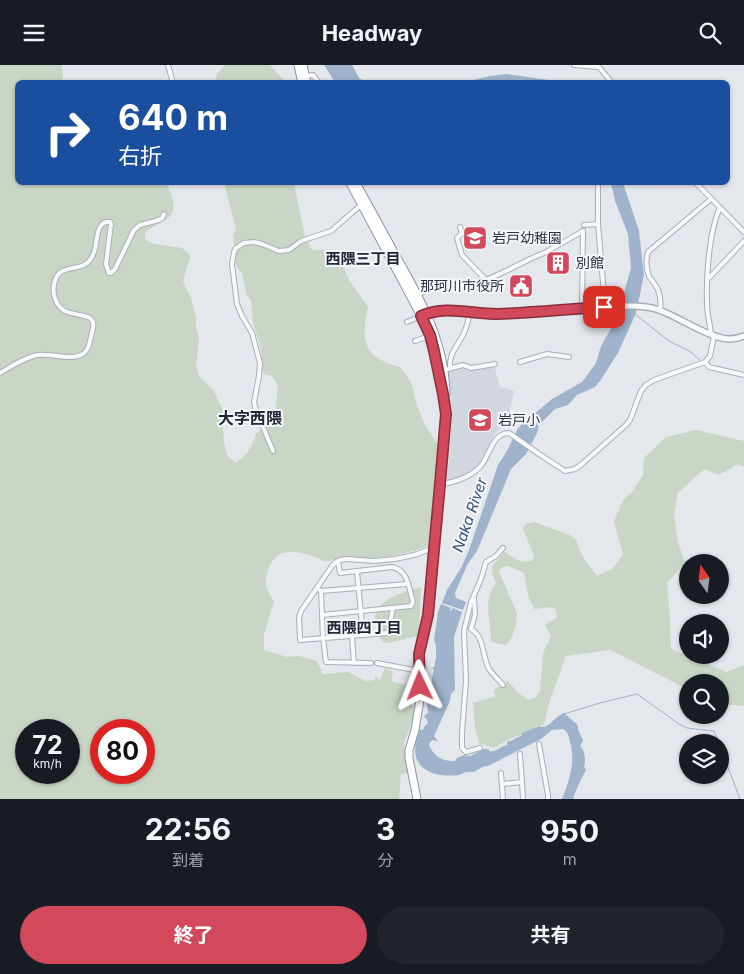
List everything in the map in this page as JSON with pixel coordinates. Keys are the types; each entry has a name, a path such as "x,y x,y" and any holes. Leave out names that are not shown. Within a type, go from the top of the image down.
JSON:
{"highway":[{"path":"298,65 305,80"},
{"path":"303,65 305,80"},
{"path":"351,185 418,295 430,335 444,369"},
{"path":"357,185 364,203 424,314 440,349 444,369 445,407 434,551 428,615 419,654 420,700 415,730 409,750 417,799"}],"street":[{"path":"168,65 172,80"},
{"path":"574,65 598,66 610,80"},
{"path":"306,80 313,75 317,80"},
{"path":"598,185 598,224 604,307"},
{"path":"698,185 744,232"},
{"path":"660,311 661,300 659,292 647,269 646,259 648,252 711,199"},
{"path":"274,451 254,403 260,363 252,333 242,317 237,304 232,264 234,252 236,248 244,243 254,242 262,243 279,251 289,250 301,241 331,231 364,203"},
{"path":"440,484 454,481 476,470 482,465 498,436 504,433 509,433 565,471 575,469 630,420 641,391 646,385 654,380 705,363 710,356 712,335 707,304 712,234 720,207"},
{"path":"0,373 37,355 77,357 84,354 89,346 93,322 89,317 68,312 60,307 54,296 56,277 59,272 82,267 90,260 95,251 99,228 101,224 107,221 111,224 106,264 107,270 111,273 115,269 134,230 140,225 159,220 164,214"},
{"path":"584,225 598,224"},
{"path":"460,227 462,233 457,238 462,255 486,280 546,252 583,231 582,308"},
{"path":"708,279 744,241"},
{"path":"418,295 434,281"},
{"path":"408,322 424,314 444,309 496,314 613,306 650,307 724,339 744,336"},
{"path":"444,369 450,362 454,348 462,337 470,312"},
{"path":"415,341 430,335"},
{"path":"520,362 547,354 569,357"},
{"path":"705,363 709,367 744,375"},
{"path":"444,369 463,365 471,368 494,364"},
{"path":"480,748 466,753 462,748 466,680 464,631 486,562 496,556 503,548"},
{"path":"393,608 388,633 300,640 299,614 319,590 332,566 338,561 346,559 374,561 395,559 428,550 434,551"},
{"path":"322,615 411,606 413,602 404,574 395,567 340,573 338,561"},
{"path":"357,572 362,635"},
{"path":"319,590 407,584"},
{"path":"319,590 326,661 371,663"},
{"path":"474,596 475,615 471,629 475,631 481,640 482,651 490,670 503,685"},
{"path":"352,637 354,663"},
{"path":"377,663 419,671"},
{"path":"539,743 548,799"},
{"path":"520,754 523,799"},
{"path":"501,773 503,799"},
{"path":"502,784 522,782"}],"shaded area":[{"name":"岩戸小","path":"494,365 500,387 514,391 507,423 496,432 484,460 476,468 463,476 447,481 452,416 449,373 459,368 472,370"}],"green space":[{"path":"0,65 62,65 63,80 15,80 15,185 167,185 173,200 172,214 145,233 145,239 154,244 182,248 189,253 190,257 183,281 191,298 196,318 199,339 196,366 199,376 214,391 222,408 225,419 223,427 227,455 235,463 249,450 256,433 272,425 278,386 272,376 263,374 261,348 253,323 251,301 246,293 242,272 238,269 236,263 233,235 236,230 225,185 294,185 305,237 312,250 329,250 337,253 349,280 368,307 365,339 368,346 379,359 400,367 406,375 412,385 423,420 429,432 441,447 432,544 394,555 356,560 336,559 326,561 314,556 294,552 280,554 272,562 266,576 267,589 274,601 264,635 264,650 287,657 299,656 317,661 323,674 348,672 366,681 375,680 375,676 380,680 385,668 393,672 391,681 405,685 412,680 414,689 413,720 404,743 408,773 401,774 399,799 0,799"},
{"path":"225,65 270,65 283,80 216,80 217,74"},
{"path":"696,430 744,441 744,467 738,464 719,475 704,469 678,493 674,514 678,543 682,554 679,554 679,569 667,583 671,649 679,652 679,664 708,664 727,672 744,665 744,706 729,705 729,674 679,674 679,685 610,650 566,656 549,703 544,724 534,730 509,739 494,748 479,743 475,728 473,703 495,696 494,690 508,681 518,693 529,700 536,697 540,691 543,653 551,636 545,625 557,617 553,607 534,609 528,595 524,573 508,566 502,567 499,572 517,613 516,622 513,634 506,645 491,642 488,612 489,600 491,591 496,583 492,573 492,566 505,552 520,561 532,561 534,557 523,528 526,524 534,522 576,539 584,559 597,576 613,568 623,555 614,521 623,500 633,491 643,475 644,458 666,437"},
{"path":"421,587 417,636 388,643 382,641 379,637 375,620 379,607 389,599"}],"water":[{"path":"324,65 352,65 359,78 362,80 334,80"},
{"path":"507,74 549,80 473,80"},
{"path":"611,185 624,185 639,231 644,275 636,313 618,353 600,381 595,387 577,395 568,405 555,409 539,425 526,454 511,469 477,551 467,565 455,593 456,598 466,602 463,610 442,603 469,550 498,465 517,430 552,399 582,382 596,363 601,346 617,318 631,268 628,234 615,201"},
{"path":"441,604 451,608 451,611 453,608 462,612 454,637 455,690 451,694 450,701 434,736 438,741 432,740 429,744 433,752 443,759 455,761 464,755 470,756 484,749 494,751 507,745 508,741 521,736 522,733 539,726 547,726 564,713 578,727 583,741 580,746 585,756 584,767 586,770 573,799 562,799 572,764 572,749 569,736 563,729 552,730 541,739 488,766 459,775 447,776 428,771 417,760 415,751 416,741 420,729 423,730 428,723 424,716 428,713 427,704 434,669 431,668 434,667 436,659 434,640"}],"waterway":[{"path":"636,315 669,341 691,352 700,360"},
{"path":"564,714 637,694 679,724 687,728 714,731 715,734"},
{"path":"729,770 740,799"}],"place":[{"name":"岩戸幼稚園","path":"475,238"},
{"name":"別館","path":"558,263"},
{"name":"那珂川市役所","path":"521,286"},
{"name":"岩戸小","path":"480,420"}],"district":[{"name":"西隈三丁目","path":"363,259"},
{"name":"大字西隈","path":"250,418"},
{"name":"西隈四丁目","path":"364,628"}],"route":[{"path":"420,686 419,654 428,615 446,414 430,335 421,316 444,309 496,314 604,307"}],"water label":[{"name":"Naka River","path":"470,515"}]}
